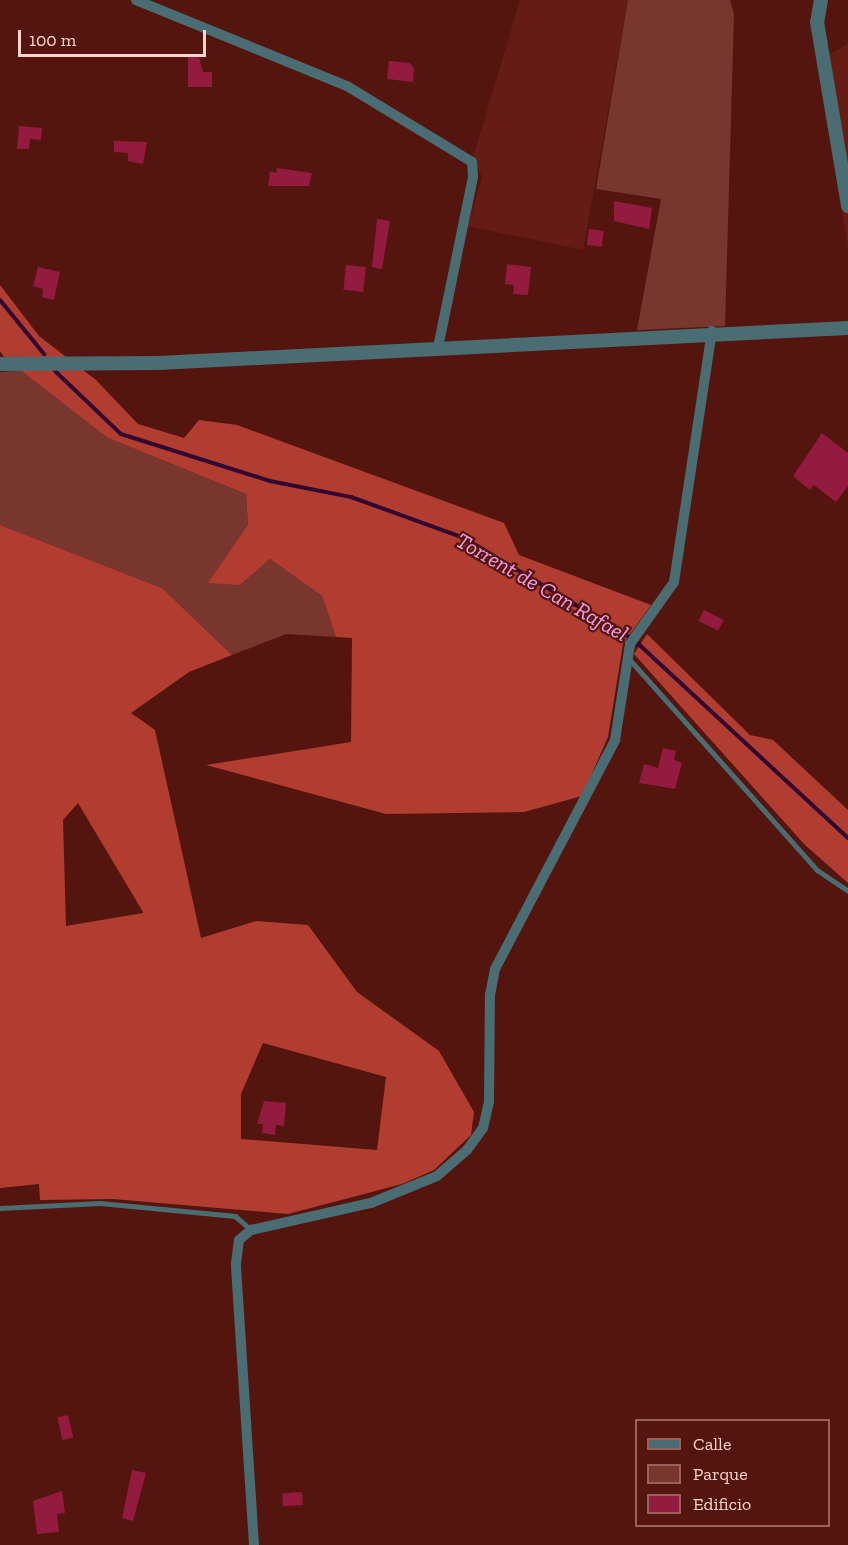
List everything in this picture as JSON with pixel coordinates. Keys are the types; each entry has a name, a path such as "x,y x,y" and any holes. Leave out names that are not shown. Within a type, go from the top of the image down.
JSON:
{"street":[{"path":"136,0 347,86 472,162 473,177 438,347"},
{"path":"820,0 818,22 848,206"},
{"path":"0,364 159,363 712,332 848,328"},
{"path":"254,1545 236,1264 239,1240 251,1230 371,1203 437,1176 467,1150 483,1128 489,1102 490,995 495,969 615,740 630,644 674,582 712,332"}],"lane":[{"path":"629,659 818,870 848,891"},
{"path":"0,1208 100,1203 235,1216 251,1230"}],"shaded area":[{"path":"520,0 628,0 583,250 468,226 482,177 473,157"},
{"path":"848,43 848,248 818,62"},
{"path":"0,285 39,336 96,380 138,424 184,438 199,420 237,425 504,523 519,555 651,605 623,644 608,737 582,796 524,812 386,814 206,765 351,742 352,638 336,637 322,596 270,559 240,585 208,583 248,525 246,494 108,438 4,357 0,351"},
{"path":"0,525 162,588 232,655 189,672 131,713 155,730 201,938 256,921 308,925 357,992 439,1051 474,1112 471,1135 434,1170 402,1184 288,1214 113,1199 40,1200 39,1184 0,1188","holes":["78,803 143,912 143,913 66,926 63,820","263,1043 386,1077 377,1150 241,1139 241,1094"]},
{"path":"647,634 750,735 773,740 848,810 848,883 804,844 634,654"}],"green space":[{"path":"628,0 730,0 734,14 725,326 637,330 661,199 596,189"},
{"path":"26,370 108,438 246,494 248,525 240,585 270,559 322,596 336,637 286,634 232,655 162,588 0,525 0,372"}],"building":[{"path":"188,54 198,54 203,72 212,72 212,87 188,87"},
{"path":"389,61 409,63 414,68 413,82 387,79"},
{"path":"19,126 42,128 41,140 30,139 29,149 17,149"},
{"path":"114,141 147,142 143,164 128,161 128,153 114,152"},
{"path":"277,168 312,173 309,186 268,186 270,171 276,173"},
{"path":"614,201 652,208 649,229 614,221"},
{"path":"377,219 390,221 382,269 372,267"},
{"path":"589,229 604,231 602,247 587,245"},
{"path":"507,264 531,267 528,295 513,294 514,285 505,284"},
{"path":"346,265 366,267 363,292 343,290"},
{"path":"38,267 60,272 54,300 42,297 43,289 33,286"},
{"path":"822,433 848,453 848,486 836,502 814,485 810,490 793,476"},
{"path":"704,610 724,620 718,631 699,621"},
{"path":"663,748 676,751 674,760 682,763 675,789 639,783 644,764 658,768"},
{"path":"264,1101 286,1103 284,1126 276,1125 275,1135 262,1133 263,1124 257,1124"},
{"path":"68,1415 73,1437 62,1440 57,1417"},
{"path":"132,1470 146,1473 133,1521 122,1518"},
{"path":"62,1491 65,1513 57,1514 59,1532 37,1534 33,1501"},
{"path":"302,1492 303,1505 283,1506 282,1493"}],"waterway":[{"name":"Torrent de Can Rafael","path":"0,300 44,354"},
{"name":"Torrent de Can Rafael","path":"55,371 121,434 270,481 351,497 464,538 633,639 848,838"}]}
